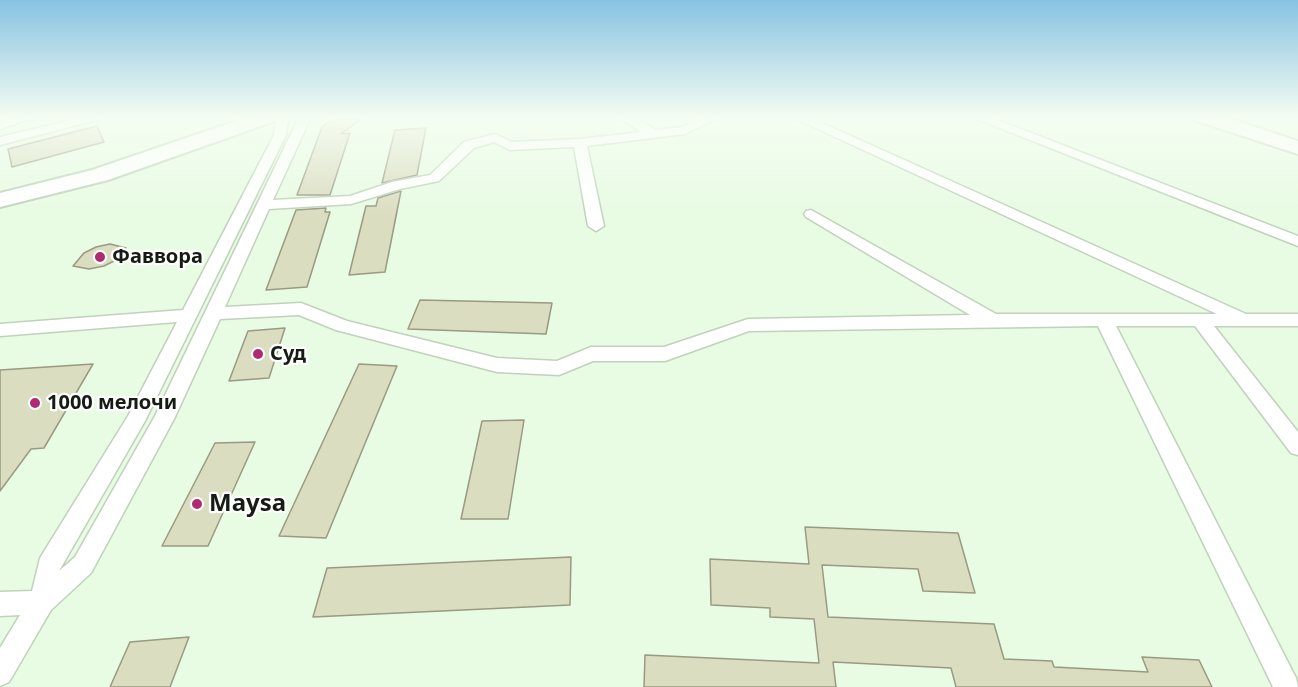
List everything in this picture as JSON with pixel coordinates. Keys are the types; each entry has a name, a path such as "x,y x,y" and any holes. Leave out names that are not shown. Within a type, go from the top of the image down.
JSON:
{"main road":[{"path":"0,191 150,149"},
{"path":"0,200 100,175 175,149"}],"street":[{"path":"42,602 48,566 135,421 273,149"},
{"path":"0,673 42,602 83,565 165,419 290,149"},
{"path":"264,205 351,200 397,185 434,178 465,149"},
{"path":"581,149 596,226"},
{"path":"869,149 1246,320"},
{"path":"1061,149 1298,241"},
{"path":"811,214 993,320"},
{"path":"214,313 301,309 342,326 496,366 559,368 591,354 665,354 748,325 993,320 1298,320"},
{"path":"0,330 188,315"},
{"path":"1104,320 1287,687"},
{"path":"1200,320 1298,447"},
{"path":"0,604 42,602"}],"building":[{"path":"8,149 78,149 12,167"},
{"path":"314,149 345,149 330,195 297,195"},
{"path":"390,149 422,149 417,175 382,183"},
{"path":"401,191 385,272 349,275 366,206 376,206 378,198"},
{"path":"326,208 325,212 330,212 307,287 266,290 296,210"},
{"name":"Фаввора","path":"110,244 126,248 116,260 104,266 89,269 73,266 84,253"},
{"path":"420,300 552,303 546,334 408,329"},
{"name":"Суд","path":"285,328 269,378 229,381 248,331"},
{"name":"1000 мелочи","path":"93,364 44,448 31,449 0,491 0,370"},
{"path":"359,364 397,366 326,538 279,536"},
{"path":"524,420 508,519 461,519 482,421"},
{"path":"255,442 208,546 162,546 215,443"},
{"path":"805,527 958,533 975,593 923,591 918,569 822,565 828,617 994,624 1004,659 1052,661 1054,667 1148,672 1142,657 1199,660 1212,687 956,687 951,668 833,662 836,687 644,687 645,655 819,663 814,619 770,617 770,608 711,605 710,559 809,564"},
{"path":"571,557 570,605 313,617 327,568"},
{"path":"189,637 170,687 110,687 130,642"}],"place":[{"name":"Фаввора","path":"100,257"},
{"name":"Суд","path":"258,354"},
{"name":"1000 мелочи","path":"35,403"},
{"name":"Maysa","path":"197,504"}]}
